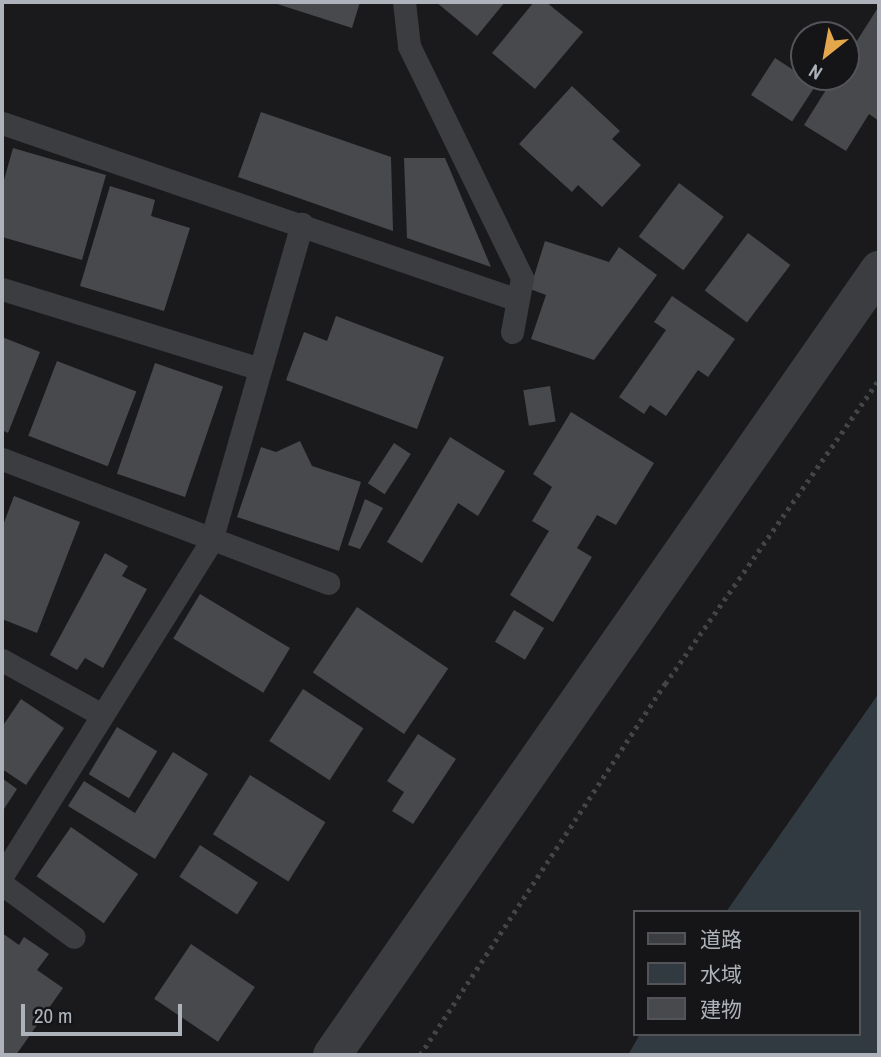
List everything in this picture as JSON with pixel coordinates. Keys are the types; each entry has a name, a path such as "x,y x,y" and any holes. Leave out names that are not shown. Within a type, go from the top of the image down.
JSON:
{"street":[{"path":"331,1055 879,270"}],"lane":[{"path":"404,2 409,46 522,278 515,299 512,332"},
{"path":"2,123 515,299"},
{"path":"2,876 211,541 302,224"},
{"path":"2,289 260,369"},
{"path":"2,459 211,541 328,583"},
{"path":"2,660 102,715"},
{"path":"2,884 74,937"}],"path":[{"path":"420,1055 664,684 879,380"}],"water":[{"path":"879,693 879,1055 628,1055 639,1036 860,1036 860,910 727,910"}],"building":[{"path":"271,2 360,2 352,28"},
{"path":"436,2 505,2 477,36"},
{"path":"534,2 546,2 583,32 535,89 492,53"},
{"path":"879,6 879,121 869,114 846,151 804,125 825,91 860,91 860,36"},
{"path":"775,58 790,68 790,91 812,91 792,122 751,95"},
{"path":"572,86 620,131 612,139 641,165 602,207 578,185 572,192 519,144"},
{"path":"261,112 391,157 393,231 238,177"},
{"path":"13,148 106,175 82,260 2,237 2,187"},
{"path":"404,158 445,158 491,267 407,238"},
{"path":"679,183 724,217 683,270 639,237"},
{"path":"110,186 155,200 151,216 190,228 164,311 80,286"},
{"path":"748,233 790,265 747,322 705,291"},
{"path":"545,241 609,262 619,247 657,275 594,360 531,339 546,295 530,289"},
{"path":"672,296 735,339 708,377 698,370 666,416 650,405 644,414 619,397 666,330 654,322"},
{"path":"336,316 444,357 417,429 286,380 304,332 327,341"},
{"path":"2,337 40,352 8,433 2,430"},
{"path":"57,361 136,391 108,466 28,436"},
{"path":"155,363 223,386 185,497 117,474"},
{"path":"550,386 556,422 529,426 523,390"},
{"path":"571,412 654,463 616,525 597,515 577,548 592,557 553,622 510,595 549,531 532,521 552,487 533,474"},
{"path":"450,437 505,471 478,516 458,503 422,563 387,542"},
{"path":"300,441 312,466 361,482 339,551 237,517 261,447 276,452"},
{"path":"394,443 411,454 385,494 368,483"},
{"path":"14,496 80,522 37,633 2,619 2,528"},
{"path":"365,499 383,508 360,549 348,545"},
{"path":"105,553 128,566 122,576 147,589 103,668 85,658 77,670 50,655"},
{"path":"200,594 290,648 263,693 173,639"},
{"path":"357,607 448,669 404,734 313,672"},
{"path":"514,610 544,628 525,660 495,642"},
{"path":"303,689 363,728 330,780 269,741"},
{"path":"21,699 64,728 26,785 2,769 2,727"},
{"path":"117,727 157,751 129,798 89,774"},
{"path":"418,734 456,759 413,824 392,811 404,792 387,781"},
{"path":"173,752 208,774 155,859 68,806 84,781 135,813"},
{"path":"250,775 325,822 288,882 213,834"},
{"path":"2,778 17,789 2,812"},
{"path":"71,827 138,874 104,923 37,876"},
{"path":"200,845 258,883 237,914 179,877"},
{"path":"2,933 19,945 24,937 49,954 37,970 63,988 16,1055 2,1053"},
{"path":"191,944 255,987 218,1042 154,999"}]}
